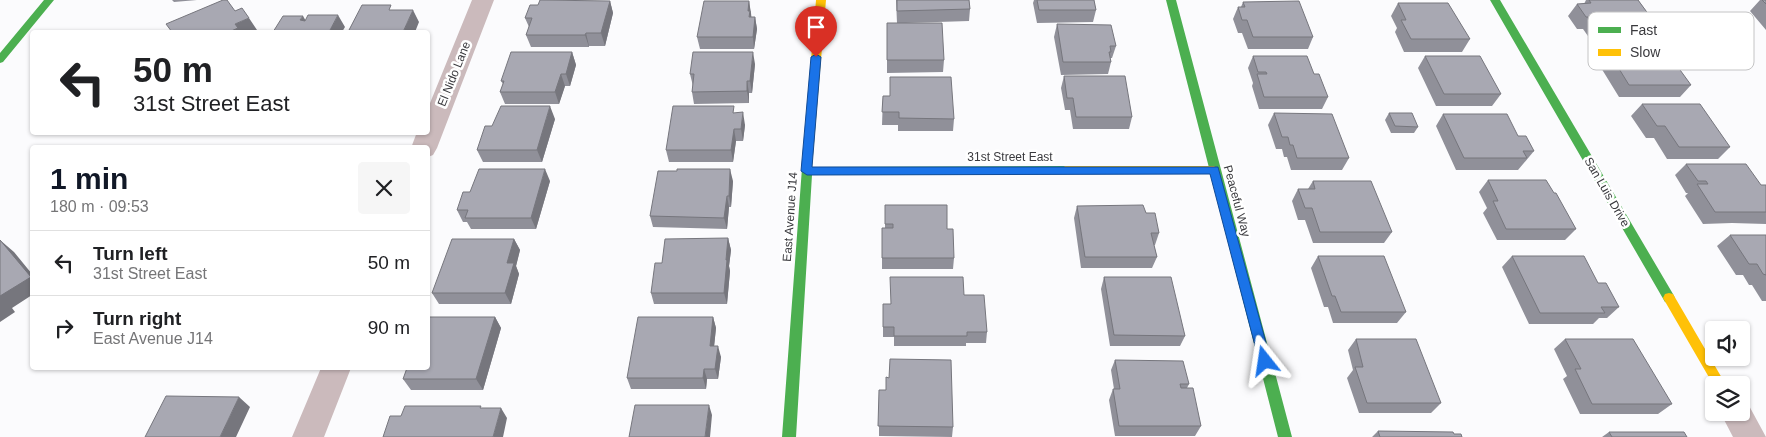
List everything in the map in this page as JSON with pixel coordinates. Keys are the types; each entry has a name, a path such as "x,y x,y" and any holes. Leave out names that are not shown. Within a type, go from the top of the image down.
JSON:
{"street":[{"path":"0,60 49,0"},
{"name":"El Nido Lane","path":"430,133 483,0"},
{"name":"East Avenue J14","path":"789,437 821,0"},
{"name":"Peaceful Way","path":"1171,0 1285,437"},
{"name":"San Luis Drive","path":"1495,0 1715,376"},
{"name":"31st Street East","path":"807,171 1214,170"},
{"path":"308,437 335,370"},
{"path":"1741,421 1750,437"}],"building":[{"path":"223,0 227,0 235,11 242,8 249,18 235,24 238,28 234,30 170,30 166,24"},
{"path":"540,0 610,1 601,33 586,33 585,35 526,35 532,18 525,18 530,5 538,5"},
{"path":"897,0 969,0 970,9 897,11"},
{"path":"1037,0 1094,0 1096,10 1039,10"},
{"path":"1589,0 1638,0 1647,12 1588,12 1588,17 1586,17 1577,4 1591,3"},
{"path":"704,1 749,1 749,17 755,17 753,37 697,37"},
{"path":"1299,1 1313,37 1253,37 1247,20 1242,20 1238,7 1245,7 1243,2"},
{"path":"1398,3 1448,3 1470,39 1411,39 1401,20 1406,20"},
{"path":"362,5 391,5 389,10 413,10 404,30 349,30"},
{"path":"308,15 338,15 330,30 274,30 283,16 303,16 300,20 305,21"},
{"path":"887,23 942,23 944,60 887,60"},
{"path":"1057,24 1111,25 1116,46 1110,46 1111,62 1063,62"},
{"path":"511,52 572,52 566,74 561,74 555,92 500,92 504,81 501,81"},
{"path":"693,52 753,52 750,81 747,81 747,91 692,92 694,74 690,74"},
{"path":"1253,56 1307,56 1314,74 1319,74 1328,97 1264,97 1257,74 1267,74 1266,72 1258,72"},
{"path":"1425,56 1480,56 1501,94 1444,94"},
{"path":"1620,70 1680,70 1691,85 1629,85"},
{"path":"1064,76 1125,76 1132,117 1076,117 1073,98 1067,98"},
{"path":"890,77 951,77 954,119 899,118 899,112 882,112 883,96 890,96"},
{"path":"1642,104 1700,104 1730,147 1679,147 1665,126 1657,126"},
{"path":"501,106 550,106 537,150 477,150 485,126 492,126"},
{"path":"673,106 734,106 733,113 743,112 741,129 734,129 731,150 666,150"},
{"path":"1274,113 1332,114 1349,158 1297,158 1288,137 1282,137"},
{"path":"1389,113 1412,113 1418,127 1395,126"},
{"path":"1443,114 1507,114 1518,136 1526,136 1534,151 1523,151 1527,158 1464,158"},
{"path":"1686,164 1746,164 1761,185 1766,185 1766,212 1715,212 1697,184 1708,184 1706,181 1698,181"},
{"path":"479,169 545,169 531,218 465,218 468,210 457,210 463,192 470,192"},
{"path":"677,169 730,169 729,196 727,196 724,218 650,216 658,171 677,171"},
{"path":"1488,180 1546,180 1554,193 1556,193 1576,229 1506,229 1493,201 1498,201"},
{"path":"1313,181 1371,181 1392,232 1320,232 1312,208 1305,208 1298,189 1315,189"},
{"path":"885,205 947,205 947,229 953,229 954,258 882,258 882,228 893,228 893,224 885,224"},
{"path":"1143,205 1146,213 1155,213 1159,233 1151,233 1157,257 1085,257 1077,206"},
{"path":"1730,235 1766,235 1766,275 1763,274 1757,264 1749,264"},
{"path":"728,238 724,293 651,293 655,263 662,263 665,239"},
{"path":"452,239 514,239 507,263 514,263 505,293 432,293"},
{"path":"0,240 30,278 0,296"},
{"path":"1318,256 1384,256 1406,312 1341,312 1335,296 1332,296"},
{"path":"1512,256 1584,256 1598,283 1606,283 1619,307 1601,307 1605,313 1540,313"},
{"path":"890,277 963,277 964,295 984,295 987,332 967,332 967,336 894,336 894,327 883,327 883,304 891,304"},
{"path":"1104,277 1171,277 1185,336 1114,335"},
{"path":"430,317 495,317 476,379 403,379 406,370 430,370"},
{"path":"638,317 713,317 710,346 718,346 715,369 704,369 703,378 627,378"},
{"path":"1356,339 1416,339 1441,403 1367,403 1355,367 1363,367"},
{"path":"1565,339 1633,339 1672,404 1592,404 1575,369 1581,369"},
{"path":"890,359 951,360 953,427 878,426 879,390 886,390 886,377 889,378"},
{"path":"1115,360 1183,361 1189,384 1180,384 1181,388 1193,388 1201,426 1119,426 1113,389 1120,389"},
{"path":"166,396 239,397 220,437 145,437"},
{"path":"635,405 709,405 705,437 629,437"},
{"path":"405,406 481,406 480,408 501,408 493,437 383,437 390,416 401,416"},
{"path":"1378,431 1453,432 1454,434 1461,434 1462,437 1380,437"},
{"path":"1609,432 1684,432 1687,437 1612,437"}],"traffic: fast":[{"path":"0,60 49,0"},
{"path":"1171,0 1285,437"},
{"path":"1495,0 1669,298"},
{"path":"789,437 807,168"},
{"path":"807,171 1065,170"}],"traffic: slow":[{"path":"807,168 821,0"},
{"path":"1065,170 1214,170"},
{"path":"1669,298 1715,376"}],"route":[{"path":"816,57 807,171 1214,170 1265,361"}]}
